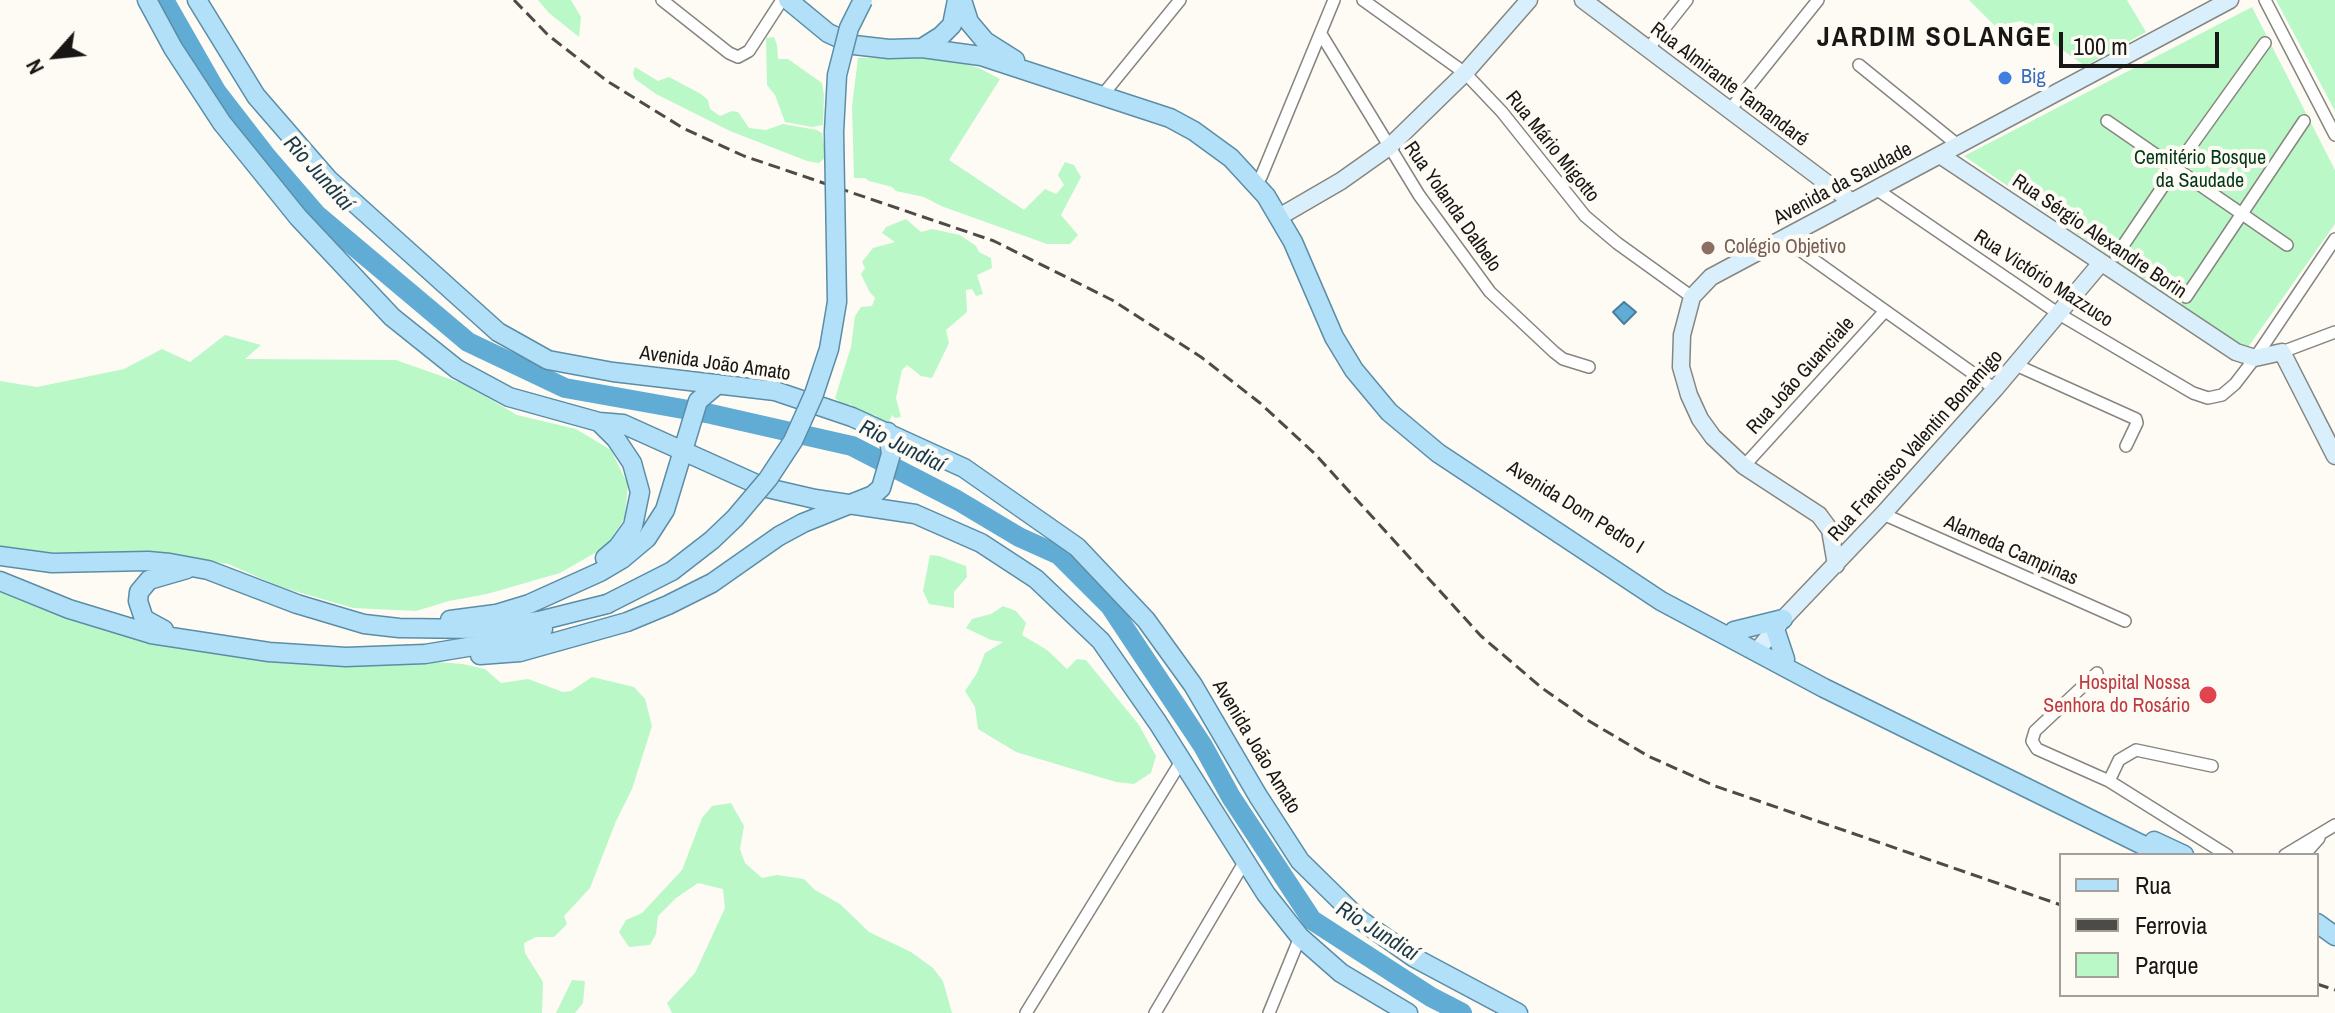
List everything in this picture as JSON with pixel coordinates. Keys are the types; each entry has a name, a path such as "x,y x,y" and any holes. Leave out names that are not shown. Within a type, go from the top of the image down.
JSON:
{"main road":[{"path":"147,0 173,48 222,123 298,217 392,317 457,369 509,397 599,422 623,424 684,446 763,487 915,514 981,543 1036,579 1101,641 1182,760 1266,894 1300,937 1341,973 1408,1013"},
{"name":"Avenida João Amato","path":"197,0 256,96 328,179 498,332 548,360 613,372 775,391 888,432 964,468 1077,547 1146,620 1197,690 1258,796 1300,861 1359,919 1413,957 1518,1013"},
{"path":"786,0 828,33 854,45 889,49 922,48 981,56 1059,79"},
{"path":"0,556 52,563 148,561 193,568 240,580 297,604 364,624 430,630 480,629 565,616 607,604 672,571 712,540 768,479 793,441 829,349 837,302 834,132 837,75 849,28 863,0"},
{"path":"922,48 952,25 959,0"},
{"path":"959,0 969,22 985,41 1013,59 1059,79"},
{"name":"Avenida Dom Pedro I","path":"1059,79 1153,102 1202,127 1239,155 1261,177 1340,332 1375,386 1411,423 1497,485 1734,631 1758,649 1785,659 1932,735 2180,853"},
{"name":"Avenida Dom Pedro I","path":"1104,92 1194,131 1231,158 1253,180 1283,216 1334,337 1354,370 1389,412 1438,453 1661,601 2159,853"},
{"path":"332,614 368,620 439,622 496,614 529,604 622,559 647,538 665,510 698,401 718,384"},
{"path":"579,581 618,547 633,526 640,492 632,463 616,439 599,422"},
{"path":"0,581 107,622 189,642 346,657 520,652 613,627 668,605 712,583 803,523 873,495 881,488 891,454 888,432"},
{"path":"189,642 144,619 138,601 139,592 149,580 193,568"},
{"path":"425,654 520,637 565,616"},
{"path":"1734,631 1779,624 1785,659"}],"street":[{"path":"662,0 738,57 749,51 786,0"},
{"path":"1104,92 1180,0"},
{"path":"1261,177 1334,0"},
{"name":"Rua Mário Migotto","path":"1363,0 1465,73 1502,112 1585,216 1692,297"},
{"path":"1283,216 1389,147 1465,73 1529,0"},
{"name":"Rua Almirante Tamandaré","path":"1583,0 1852,202"},
{"path":"1648,49 1687,0"},
{"path":"1729,111 1818,0"},
{"name":"Avenida da Saudade","path":"1692,297 1711,277 2230,0"},
{"path":"2265,0 2335,135"},
{"name":"Rua Yolanda Dalbelo","path":"1321,34 1455,248 1490,292 1563,359 1589,367"},
{"path":"2109,259 2265,43"},
{"path":"1859,65 1959,146"},
{"path":"2107,121 2287,245"},
{"path":"2186,297 2304,121"},
{"name":"Rua Sérgio Alexandre Borin","path":"1940,155 2109,259 2236,352 2255,358"},
{"name":"Rua Victório Mazzuco","path":"1876,189 2059,314 2193,393 2208,398 2222,395 2255,358"},
{"path":"1783,238 1995,389"},
{"path":"2255,358 2335,239"},
{"name":"Rua Francisco Valentin Bonamigo","path":"1758,649 1883,514 2109,259"},
{"path":"1692,297 1682,335 1681,367 1700,419 1713,437 1744,466 1819,515 1830,530 1836,565"},
{"name":"Rua João Guanciale","path":"1744,466 1885,311"},
{"path":"2255,358 2282,352 2335,332"},
{"path":"2282,352 2335,456"},
{"path":"2016,365 2136,419 2126,446"},
{"name":"Alameda Campinas","path":"1883,514 2125,621"},
{"path":"2097,673 2035,731 2032,741 2037,749 2109,781 2224,853"},
{"path":"2109,781 2119,760 2136,750 2212,766"},
{"path":"1026,1013 1182,760"},
{"path":"2288,853 2332,827"},
{"path":"2306,853 2332,827"},
{"path":"1155,1013 1245,861"},
{"path":"1269,1013 1300,937"}],"green space":[{"path":"538,0 571,0 581,17 579,37 549,13"},
{"path":"1969,0 2127,0 2146,32 2085,66 2022,21 1995,26"},
{"path":"2276,0 2335,0 2335,111"},
{"name":"Cemitério Bosque da Saudade","path":"2252,7 2335,170 2335,224 2246,350 1964,156"},
{"path":"774,37 778,59 788,59 822,83 823,125 812,127 785,122 775,95 767,85 766,38"},
{"path":"858,58 951,60 979,68 1000,79 949,160 1024,210 1045,189 1056,194 1064,185 1058,175 1065,162 1074,165 1081,177 1061,215 1078,235 1070,244 1047,244 924,197 896,191 865,178 854,178 852,106"},
{"path":"635,67 658,81 669,77 701,94 708,100 710,109 720,116 738,112 749,128 766,130 783,124 817,130 822,133 826,157 819,163 807,161 730,131 656,94 635,79"},
{"path":"906,219 921,232 932,229 960,235 991,258 992,268 977,275 983,294 976,296 972,289 966,290 967,312 946,330 949,343 932,378 921,376 907,365 902,370 896,398 901,417 892,415 889,422 861,413 850,404 845,406 835,398 851,347 855,316 861,307 872,306 875,298 861,274 865,268 862,262 873,248 895,242 882,233 886,227"},
{"path":"225,335 261,345 245,359 396,360 464,384 517,415 576,429 611,450 628,485 625,517 607,546 560,573 416,611 353,608 281,587 228,564 155,553 40,554 0,548 0,381 37,387 124,369 162,349 190,362"},
{"path":"930,555 966,566 967,577 954,592 954,608 929,604 923,591"},
{"path":"0,585 88,622 463,664 485,669 501,683 528,679 563,692 571,691 592,677 634,687 645,699 652,726 632,789 590,888 564,916 567,924 554,937 536,937 524,943 525,953 543,982 542,1013 0,1013"},
{"path":"1003,606 1016,611 1026,623 1022,635 1047,650 1067,669 1077,659 1086,660 1139,725 1156,756 1151,773 1134,784 1116,782 1016,752 978,729 975,707 965,691 985,653 1003,642 966,628 972,619 991,614"},
{"path":"731,803 744,826 740,849 745,863 762,878 777,875 804,879 815,890 840,904 869,932 911,952 933,968 943,981 952,1013 672,1013 667,1003 695,973 725,908 723,889 698,883 676,898 658,916 656,934 650,945 629,947 619,932 626,920 642,913 682,870 702,818 712,806"},
{"path":"572,980 585,981 583,1003 575,1013 556,1013"}],"water":[{"path":"1624,302 1636,312 1624,324 1613,312"}],"waterway":[{"name":"Rio Jundiaí","path":"164,0 216,91 317,215 468,342 565,388 711,414 852,446 957,500 1019,537 1059,555 1110,606 1203,746 1231,797 1312,920 1431,997 1462,1013"}],"railway":[{"path":"514,0 548,35 607,81 683,128 744,156 994,241 1112,300 1201,357 1260,403 1315,454 1481,636 1542,688 1648,756 1715,786 2059,904"},
{"path":"2319,985 2335,990"}],"place":[{"name":"Big","path":"2005,78"},
{"name":"Colégio Objetivo","path":"1708,248"},
{"name":"Hospital Nossa Senhora do Rosário","path":"2208,695"}],"district":[{"name":"JARDIM SOLANGE","path":"1935,38"}]}
